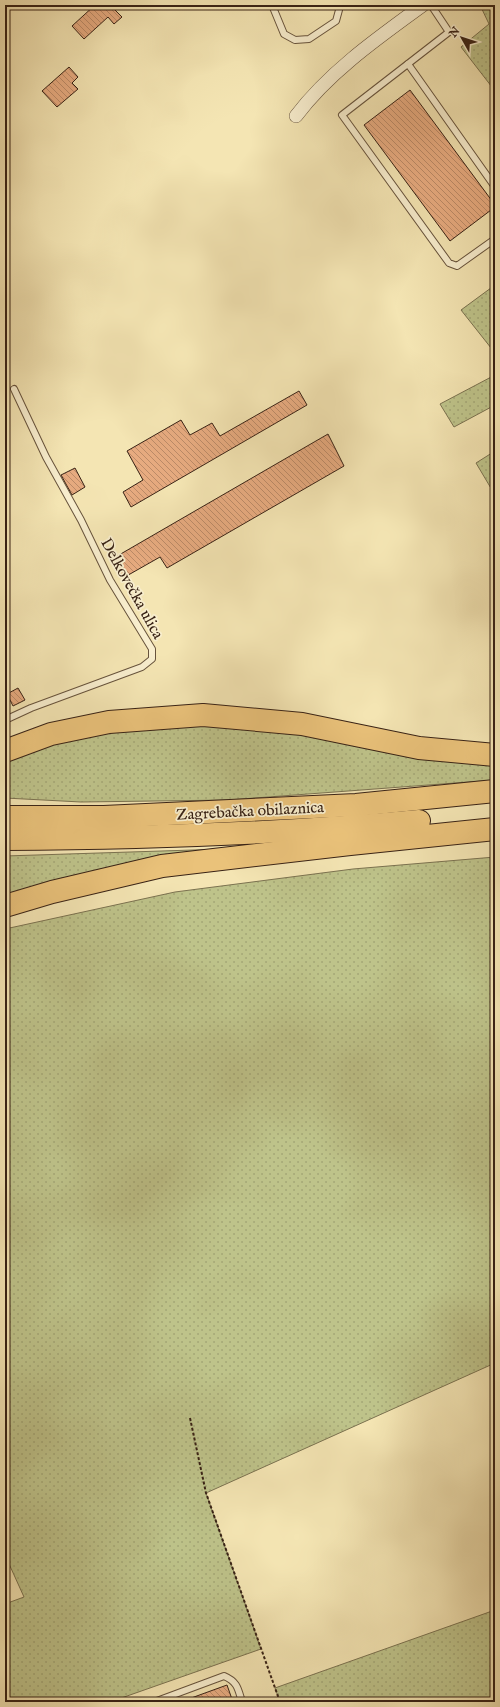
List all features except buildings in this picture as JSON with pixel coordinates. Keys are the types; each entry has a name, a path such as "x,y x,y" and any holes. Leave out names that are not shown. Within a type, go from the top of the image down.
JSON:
{"highway":[{"path":"5,751 51,734 109,722 203,715 302,724 419,748 495,756"},
{"name":"Zagrebačka obilaznica","path":"5,817 104,817 356,805 495,791"},
{"name":"Zagrebačka obilaznica","path":"5,839 164,837 301,831 495,814"},
{"path":"5,906 52,892 162,866 495,829"}],"street":[{"path":"296,116 307,102 330,79 384,34 423,5"}],"lane":[{"path":"272,5 284,34 295,40 309,39 336,21 339,10 338,5"},
{"path":"431,5 449,32 342,115 449,263 457,266 495,239"},
{"path":"408,64 495,187"},
{"name":"Delkovečka ulica","path":"5,720 31,708 142,667 152,659 152,649 110,580 81,520 46,457 14,390"},
{"path":"154,1702 224,1676 233,1680 242,1702"}],"path":[{"path":"190,1418 206,1493 280,1702"}],"green space":[{"path":"480,5 495,5 495,91 461,47 489,24"},
{"path":"495,285 495,353 461,310"},
{"path":"495,375 495,405 454,427 440,404"},
{"path":"495,451 495,495 476,463"},
{"path":"171,724 270,728 495,765 495,780 228,800 81,802 5,798 5,759 79,736"},
{"path":"224,849 5,899 5,856"},
{"path":"495,857 495,1363 206,1493 261,1649 110,1702 5,1702 5,1604 24,1597 5,1555 5,929 175,892 353,869"},
{"path":"495,1610 495,1702 280,1702 275,1688"}]}
